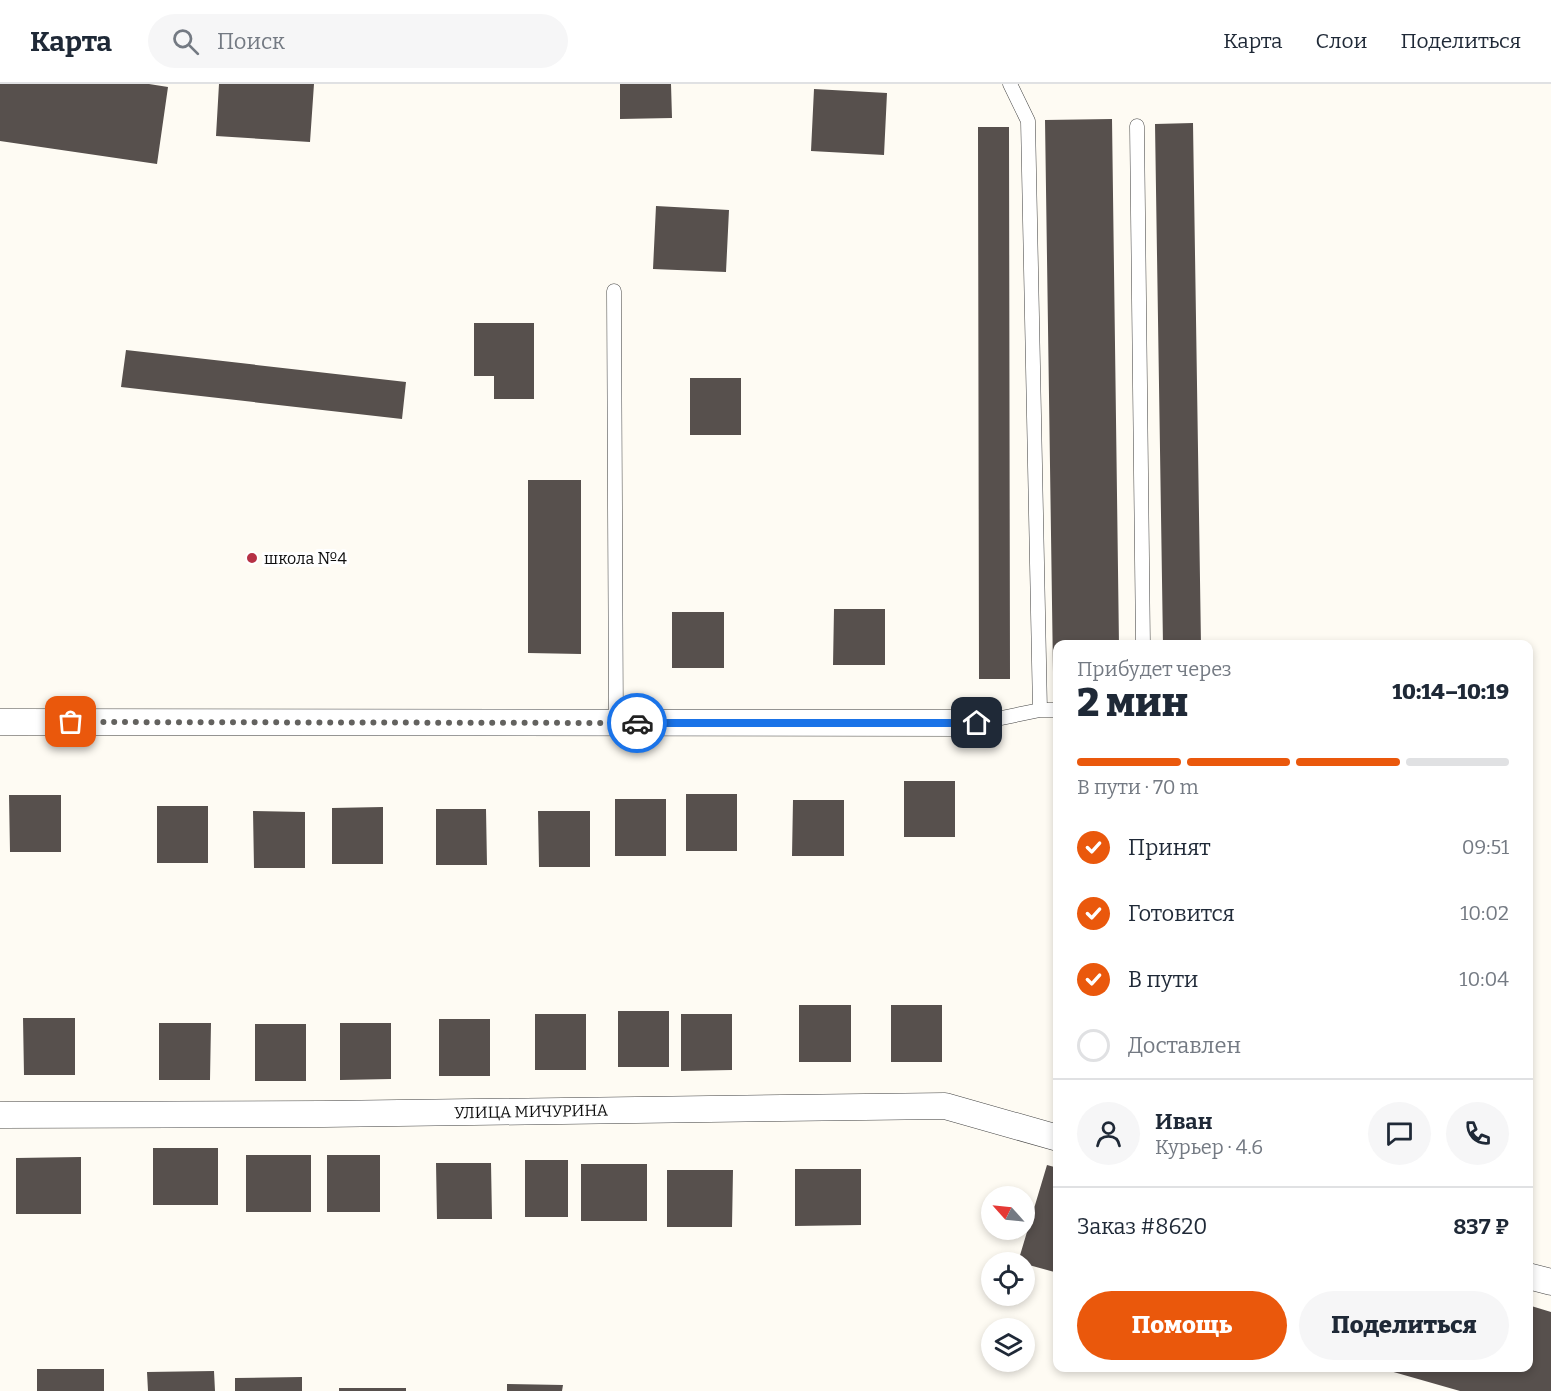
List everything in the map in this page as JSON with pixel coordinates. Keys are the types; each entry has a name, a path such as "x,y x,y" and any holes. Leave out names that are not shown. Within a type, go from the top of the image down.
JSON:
{"street":[{"path":"0,722 977,723"},
{"name":"УЛИЦА МИЧУРИНА","path":"0,1115 324,1114 945,1106 1053,1137"},
{"path":"1533,1277 1551,1282"}],"lane":[{"path":"1010,84 1028,121 1040,710"},
{"path":"1137,126 1143,640"},
{"path":"614,291 616,723"},
{"path":"977,723 1040,710 1053,710"}],"building":[{"path":"0,84 149,84 168,87 157,164 0,141"},
{"path":"219,84 314,84 310,142 216,136"},
{"path":"620,84 671,84 672,118 620,119"},
{"path":"814,89 887,93 884,155 811,151"},
{"path":"1112,119 1119,640 1053,640 1053,672 1045,120"},
{"path":"1193,123 1201,640 1163,640 1155,124"},
{"path":"978,127 1009,127 1010,679 979,679"},
{"path":"656,206 729,210 726,272 653,269"},
{"path":"474,323 534,323 534,399 494,399 494,376 474,376"},
{"path":"126,350 406,382 402,419 121,387"},
{"path":"690,378 741,378 741,435 690,435"},
{"path":"528,480 581,480 581,654 528,653"},
{"path":"834,609 885,609 885,665 833,665"},
{"path":"672,612 724,612 724,668 672,668"},
{"path":"904,781 955,781 955,837 904,837"},
{"path":"686,794 737,794 737,851 686,851"},
{"path":"9,795 61,795 61,852 10,852"},
{"path":"615,799 666,799 666,856 615,856"},
{"path":"793,800 844,800 844,856 792,856"},
{"path":"157,806 208,806 208,863 157,863"},
{"path":"383,807 383,864 332,864 332,808"},
{"path":"436,809 486,809 487,865 436,865"},
{"path":"253,811 305,812 305,868 254,868"},
{"path":"538,811 590,811 590,867 539,867"},
{"path":"799,1005 851,1005 851,1062 799,1062"},
{"path":"891,1005 942,1005 942,1062 891,1062"},
{"path":"618,1011 669,1011 669,1067 618,1067"},
{"path":"535,1014 586,1014 586,1070 535,1070"},
{"path":"681,1014 732,1014 732,1070 681,1071"},
{"path":"23,1018 75,1018 75,1075 24,1075"},
{"path":"439,1019 490,1019 490,1076 439,1076"},
{"path":"159,1023 211,1023 210,1080 159,1080"},
{"path":"340,1023 391,1023 391,1079 340,1080"},
{"path":"255,1024 306,1024 306,1081 255,1081"},
{"path":"153,1148 218,1148 218,1205 153,1205"},
{"path":"246,1155 311,1155 311,1212 246,1212"},
{"path":"327,1155 380,1155 380,1212 327,1212"},
{"path":"81,1157 81,1214 16,1214 16,1158"},
{"path":"525,1160 568,1160 568,1217 525,1217"},
{"path":"436,1163 491,1163 492,1219 437,1219"},
{"path":"581,1164 647,1164 647,1221 581,1221"},
{"path":"1047,1165 1053,1167 1053,1272 1035,1267 1035,1252 1021,1252 1025,1240 1035,1240 1035,1205"},
{"path":"795,1169 861,1169 861,1225 795,1226"},
{"path":"667,1170 733,1170 732,1227 667,1227"},
{"path":"1533,1307 1551,1312 1551,1391 1460,1391 1394,1372 1533,1372"},
{"path":"37,1369 104,1369 104,1391 37,1391"},
{"path":"214,1371 215,1391 148,1391 147,1372"},
{"path":"302,1377 302,1391 235,1391 235,1378"},
{"path":"507,1384 563,1385 562,1391 507,1391"},
{"path":"339,1388 406,1388 406,1391 339,1391"}],"way so far":[{"path":"71,722 637,723"}],"place":[{"name":"школа №4","path":"252,558"}],"route":[{"path":"637,723 977,723"}]}
